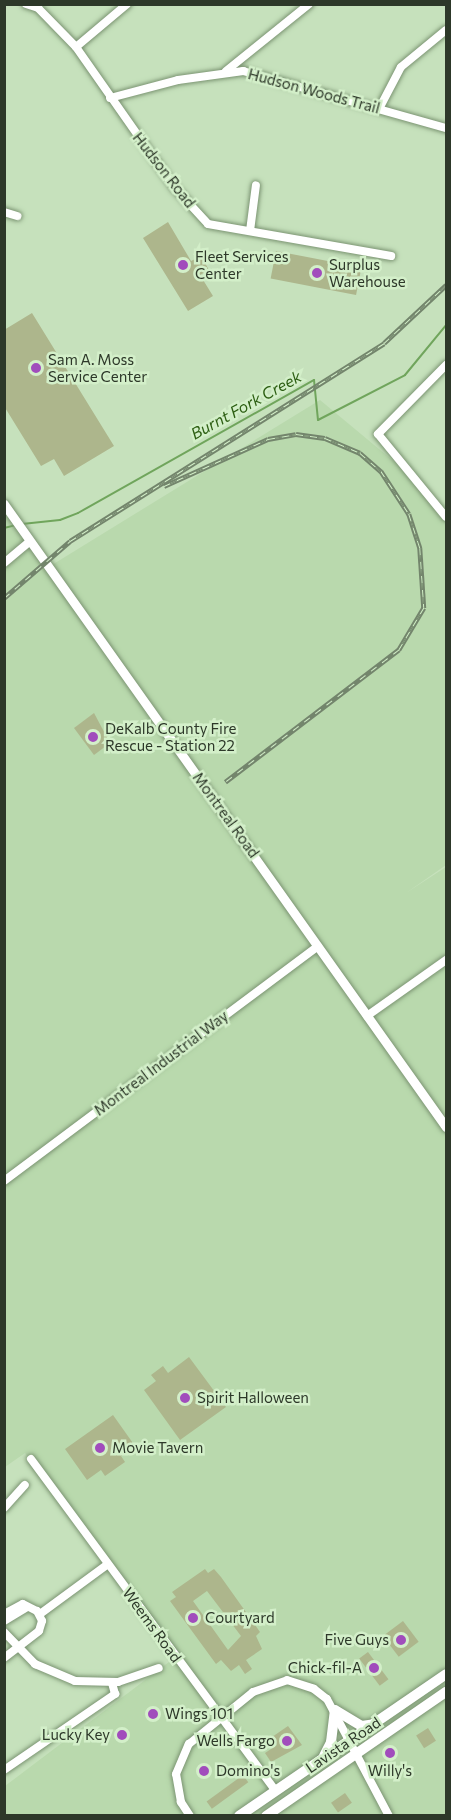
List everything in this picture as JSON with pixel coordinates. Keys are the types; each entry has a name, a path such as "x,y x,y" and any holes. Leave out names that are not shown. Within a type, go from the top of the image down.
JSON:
{"main road":[{"name":"Lavista Road","path":"239,1815 447,1674"},
{"name":"Lavista Road","path":"266,1815 447,1692"},
{"path":"322,1759 330,1748 335,1710 362,1726 374,1724"}],"street":[{"name":"Hudson Road","path":"26,4 38,8 76,47 174,187 208,224 391,256"},
{"path":"76,47 127,4"},
{"path":"226,72 309,4"},
{"path":"379,109 401,67 447,30"},
{"name":"Hudson Woods Trail","path":"110,98 226,72 255,74 446,128"},
{"path":"250,231 256,185"},
{"path":"4,212 17,216"},
{"path":"447,365 378,434 447,517"},
{"name":"Montreal Road","path":"4,504 447,1127"},
{"path":"4,563 30,541"},
{"name":"Montreal Industrial Way","path":"4,1181 318,946"},
{"path":"367,1016 447,960"},
{"name":"Weems Road","path":"31,1459 275,1790"},
{"path":"4,1508 24,1485"},
{"path":"40,1614 108,1564"},
{"path":"4,1614 18,1605 28,1607 40,1614"},
{"path":"4,1621 28,1607"},
{"path":"4,1658 41,1628 40,1614"},
{"path":"4,1632 18,1648 54,1674 86,1683 112,1683 159,1668"},
{"path":"190,1815 177,1787 181,1758 220,1716 263,1686 287,1680 314,1689 335,1710 356,1755 389,1815"},
{"path":"4,1770 115,1694 112,1683"}],"shaded area":[{"path":"320,400 397,464 446,521 446,865 406,893 446,867 446,1815 5,1815 5,1786 177,1656 25,1453 5,1467 4,504 47,568"}],"building":[{"name":"Fleet Services Center","path":"168,222 191,261 201,256 209,270 200,275 213,296 188,311 143,238"},
{"name":"Surplus Warehouse","path":"276,251 361,268 356,295 271,278"},
{"name":"Sam A. Moss Service Center","path":"32,313 114,446 64,476 54,459 41,466 4,406 4,330"},
{"name":"DeKalb County Fire Rescue - Station 22","path":"94,713 110,743 94,755 74,728"},
{"name":"Spirit Halloween","path":"189,1357 226,1407 180,1440 144,1390 156,1381 151,1375 163,1366 168,1373"},
{"name":"Movie Tavern","path":"113,1415 135,1446 121,1456 125,1462 105,1476 101,1470 87,1480 65,1449"},
{"name":"Courtyard","path":"205,1569 208,1573 214,1569 260,1632 256,1636 262,1649 246,1660 252,1669 245,1674 239,1665 231,1671 221,1660 216,1664 170,1601 176,1597 172,1592","holes":["207,1591 241,1636 228,1650 193,1601"]},
{"path":"403,1621 419,1642 399,1657 383,1636"},
{"name":"Chick-fil-A","path":"368,1652 388,1679 380,1686 359,1659"},
{"name":"Wells Fargo","path":"288,1726 302,1745 271,1762 265,1753 277,1745 272,1737"},
{"path":"428,1728 436,1741 424,1748 416,1735"},
{"path":"243,1775 248,1782 212,1809 207,1801"},
{"path":"345,1793 352,1803 338,1813 331,1803"}],"waterway":[{"name":"Burnt Fork Creek","path":"22,524 60,520 78,513 314,380 318,420 405,375 446,325"},
{"name":"Burnt Fork Creek","path":"4,528 16,525"}],"railway":[{"path":"4,598 70,541 384,343 446,285"},
{"path":"164,486 268,439 296,434 325,438 360,453 381,471 409,514 420,548 424,608 399,650 226,782"}],"place":[{"name":"Fleet Services Center","path":"183,265"},
{"name":"Surplus Warehouse","path":"317,273"},
{"name":"Sam A. Moss Service Center","path":"36,368"},
{"name":"DeKalb County Fire Rescue - Station 22","path":"93,737"},
{"name":"Spirit Halloween","path":"185,1398"},
{"name":"Movie Tavern","path":"100,1448"},
{"name":"Courtyard","path":"193,1618"},
{"name":"Five Guys","path":"401,1640"},
{"name":"Chick-fil-A","path":"374,1668"},
{"name":"Wings 101","path":"153,1714"},
{"name":"Lucky Key","path":"122,1735"},
{"name":"Wells Fargo","path":"287,1741"},
{"name":"Willy's","path":"390,1753"},
{"name":"Domino's","path":"204,1771"}]}
